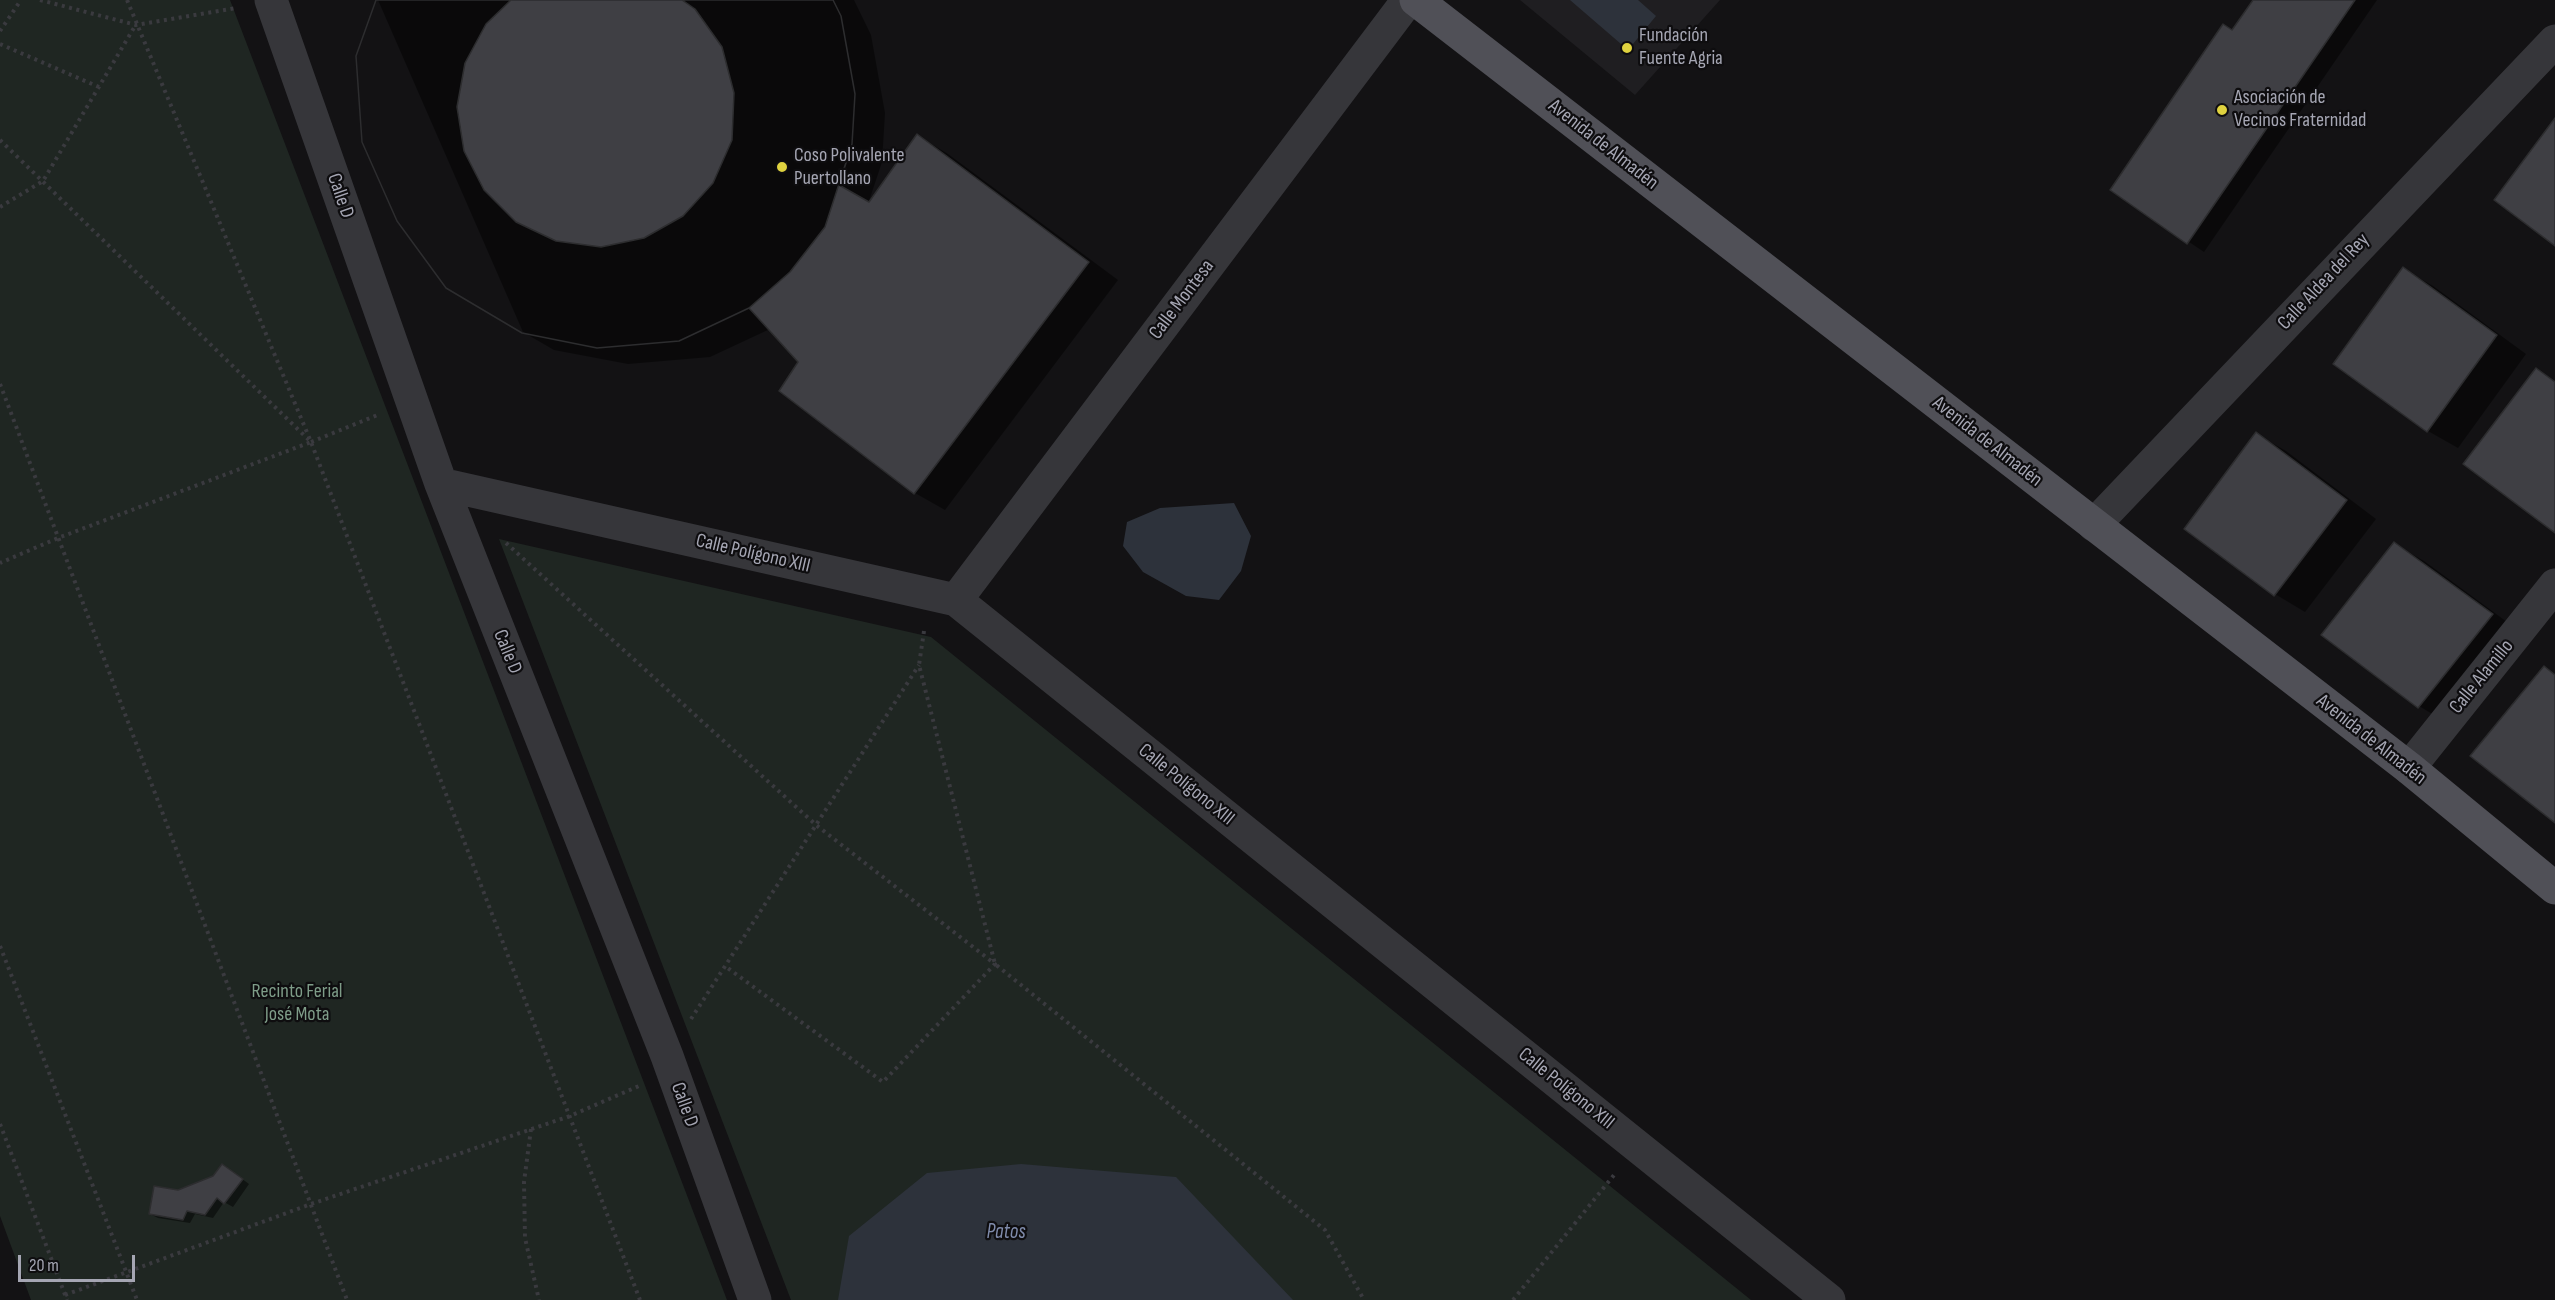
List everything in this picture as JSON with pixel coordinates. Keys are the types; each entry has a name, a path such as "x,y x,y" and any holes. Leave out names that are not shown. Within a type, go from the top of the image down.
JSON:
{"main road":[{"name":"Avenida de Almadén","path":"1416,0 2409,768 2555,888"}],"street":[{"name":"Calle Montesa","path":"943,597 1408,0"},
{"name":"Calle D","path":"257,2 412,401 441,484 667,1056 755,1300"},
{"name":"Calle Aldea del Rey","path":"2094,525 2555,41"},
{"name":"Calle Polígono XIII","path":"441,484 943,597 1829,1300"},
{"name":"Calle Alamillo","path":"2409,768 2555,585"}],"path":[{"path":"0,31 21,0"},
{"path":"40,0 136,25 233,9 257,2"},
{"path":"127,0 311,442 640,1300"},
{"path":"0,207 43,180 136,25"},
{"path":"0,44 99,87"},
{"path":"0,140 311,442"},
{"path":"0,384 347,1300"},
{"path":"0,563 58,538 412,401"},
{"path":"502,540 816,825 995,964 1325,1230 1364,1300"},
{"path":"0,1124 66,1298 126,1272 311,1204 570,1116 644,1084 667,1056 919,664 943,597"},
{"path":"919,664 995,964"},
{"path":"0,946 137,1300"},
{"path":"725,966 883,1082 995,964"},
{"path":"531,1129 524,1182 525,1238 539,1300"},
{"path":"1514,1300 1637,1146"}],"shaded area":[{"name":"Fundación Fuente Agria","path":"1520,0 1720,0 1635,95"}],"green space":[{"name":"Recinto Ferial José Mota","path":"0,0 230,0 727,1300 31,1300 0,1216"},
{"path":"499,539 931,637 1751,1300 791,1300"}],"water":[{"path":"1570,0 1638,0 1656,16 1628,50"},
{"path":"1234,503 1251,536 1241,571 1219,600 1186,596 1143,572 1123,546 1127,522 1160,508"},
{"name":"Patos","path":"1021,1164 1176,1177 1293,1300 838,1300 849,1236 927,1173"}],"building":[{"path":"376,0 833,0 841,16 855,94 852,144 839,185 869,202 917,134 1089,262 914,494 779,391 798,362 749,308 679,341 597,348 522,333 446,288 397,221 362,142 356,56"},
{"name":"Coso Polivalente Puertollano","path":"376,0 511,0 486,24 465,63 457,107 464,151 484,190 516,222 556,241 601,247 644,238 683,216 713,183 732,140 734,93 722,47 695,9 682,0 833,0 841,16 855,94 852,144 825,227 790,272 749,308 679,341 597,348 522,333 446,288 397,221 362,142 356,56"},
{"name":"Asociación de Vecinos Fraternidad","path":"2253,0 2355,0 2187,244 2110,190 2223,24 2232,30"},
{"path":"2555,118 2555,246 2494,200"},
{"path":"2403,267 2497,335 2427,432 2333,364"},
{"path":"2536,368 2555,382 2555,533 2463,464"},
{"path":"2256,432 2347,500 2274,596 2184,529"},
{"path":"2394,542 2493,614 2418,708 2321,635"},
{"path":"2544,666 2555,675 2555,823 2470,756"},
{"path":"222,1164 243,1179 224,1204 217,1198 205,1215 187,1211 183,1220 149,1214 154,1186 178,1190 213,1176"}],"place":[{"name":"Fundación Fuente Agria","path":"1627,48"},
{"name":"Asociación de Vecinos Fraternidad","path":"2222,110"},
{"name":"Coso Polivalente Puertollano","path":"782,167"}]}
